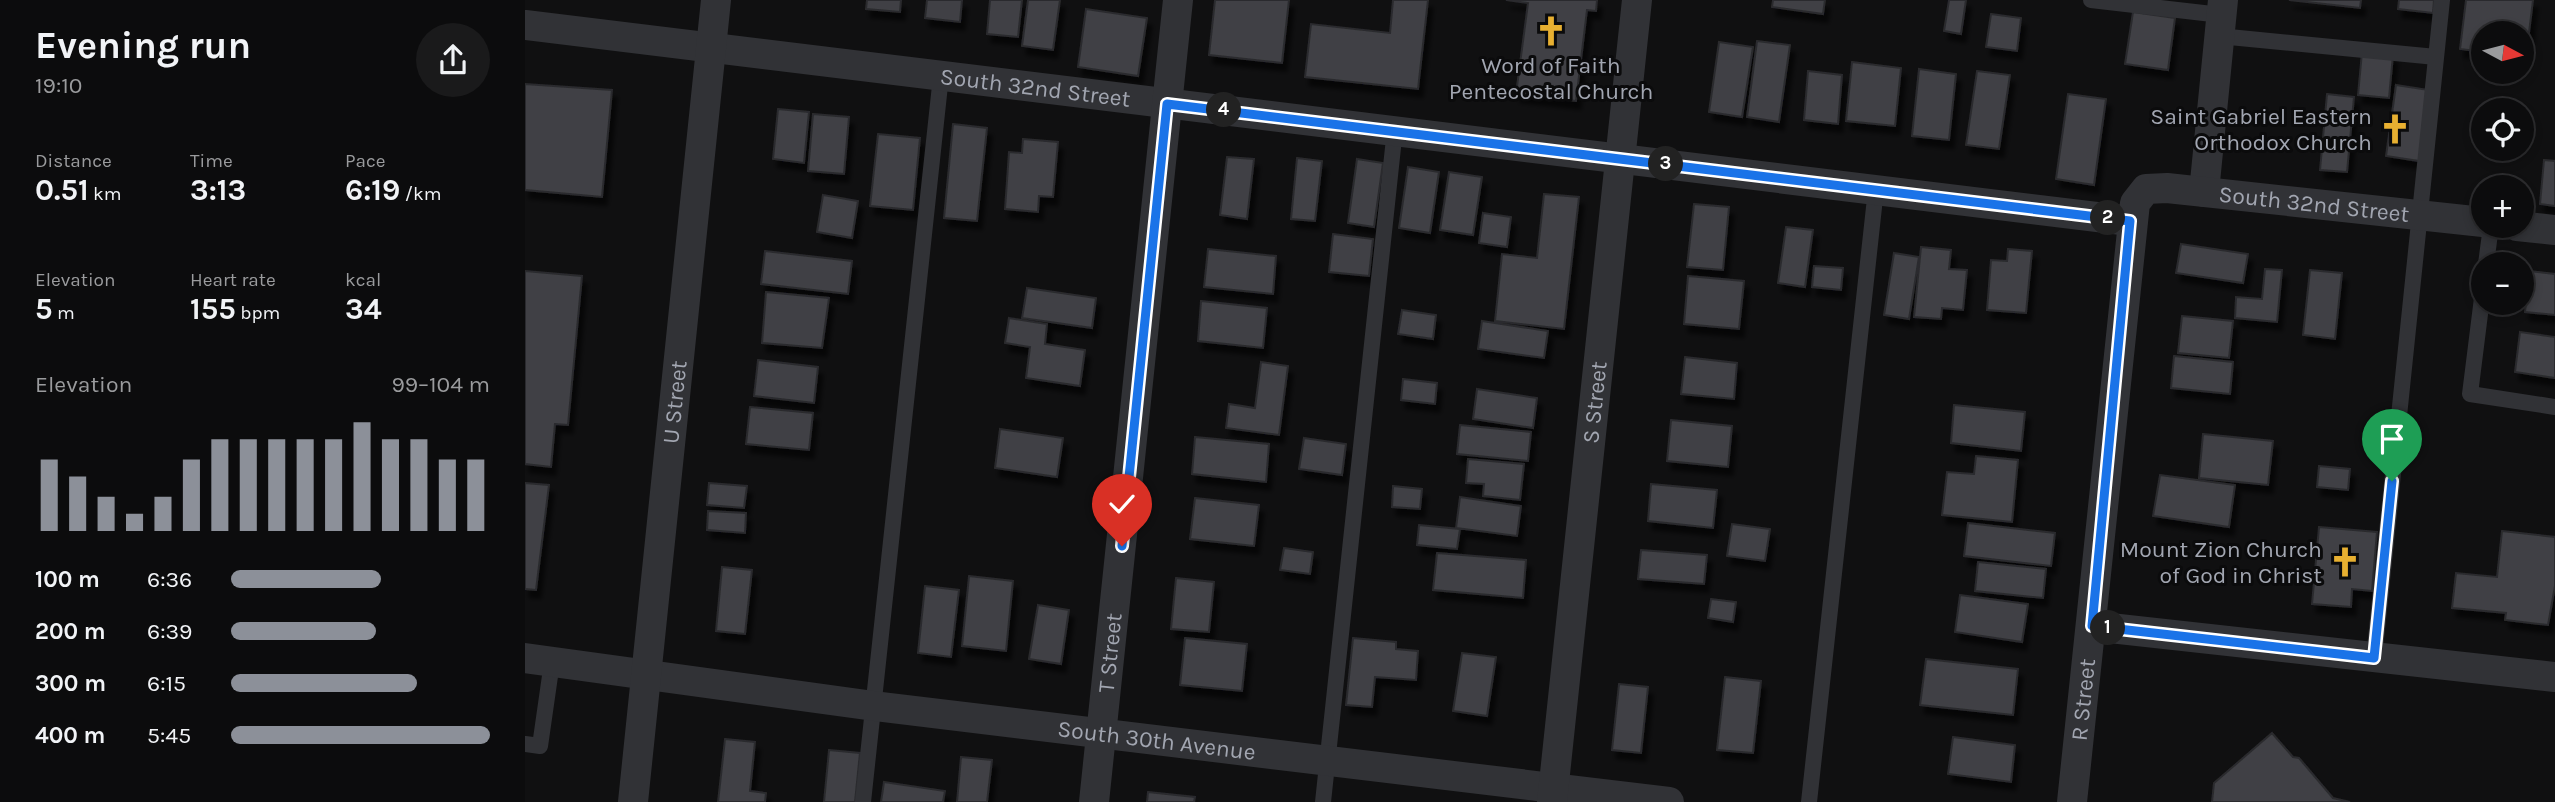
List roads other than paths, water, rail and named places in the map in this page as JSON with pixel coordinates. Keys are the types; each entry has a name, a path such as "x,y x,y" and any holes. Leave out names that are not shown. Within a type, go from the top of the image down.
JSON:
{"street":[{"name":"U Street","path":"633,802 716,0"},
{"name":"T Street","path":"1094,802 1178,0"},
{"name":"S Street","path":"1553,795 1637,0"},
{"path":"2204,192 2221,17"},
{"name":"South 32nd Street","path":"525,25 2130,221"},
{"name":"South 32nd Street","path":"2146,188 2471,221"},
{"name":"R Street","path":"2072,802 2092,626 2130,221 2135,202 2146,188"},
{"path":"2534,228 2555,230"},
{"path":"2092,626 2555,677"},
{"name":"South 30th Avenue","path":"539,660 874,706 1327,761 1553,795 1669,802"}],"lane":[{"path":"2091,0 2221,17 2436,57"},
{"path":"2374,658 2442,0"},
{"path":"863,802 941,76"},
{"path":"1323,802 1395,130"},
{"path":"1809,802 1876,189"},
{"path":"2480,315 2470,394 2555,407"},
{"path":"525,744 540,746 539,660"}],"place":[{"name":"Word of Faith Pentecostal Church","path":"1551,31"},
{"name":"Saint Gabriel Eastern Orthodox Church","path":"2395,129"},
{"name":"Mount Zion Church of God in Christ","path":"2345,562"}]}
